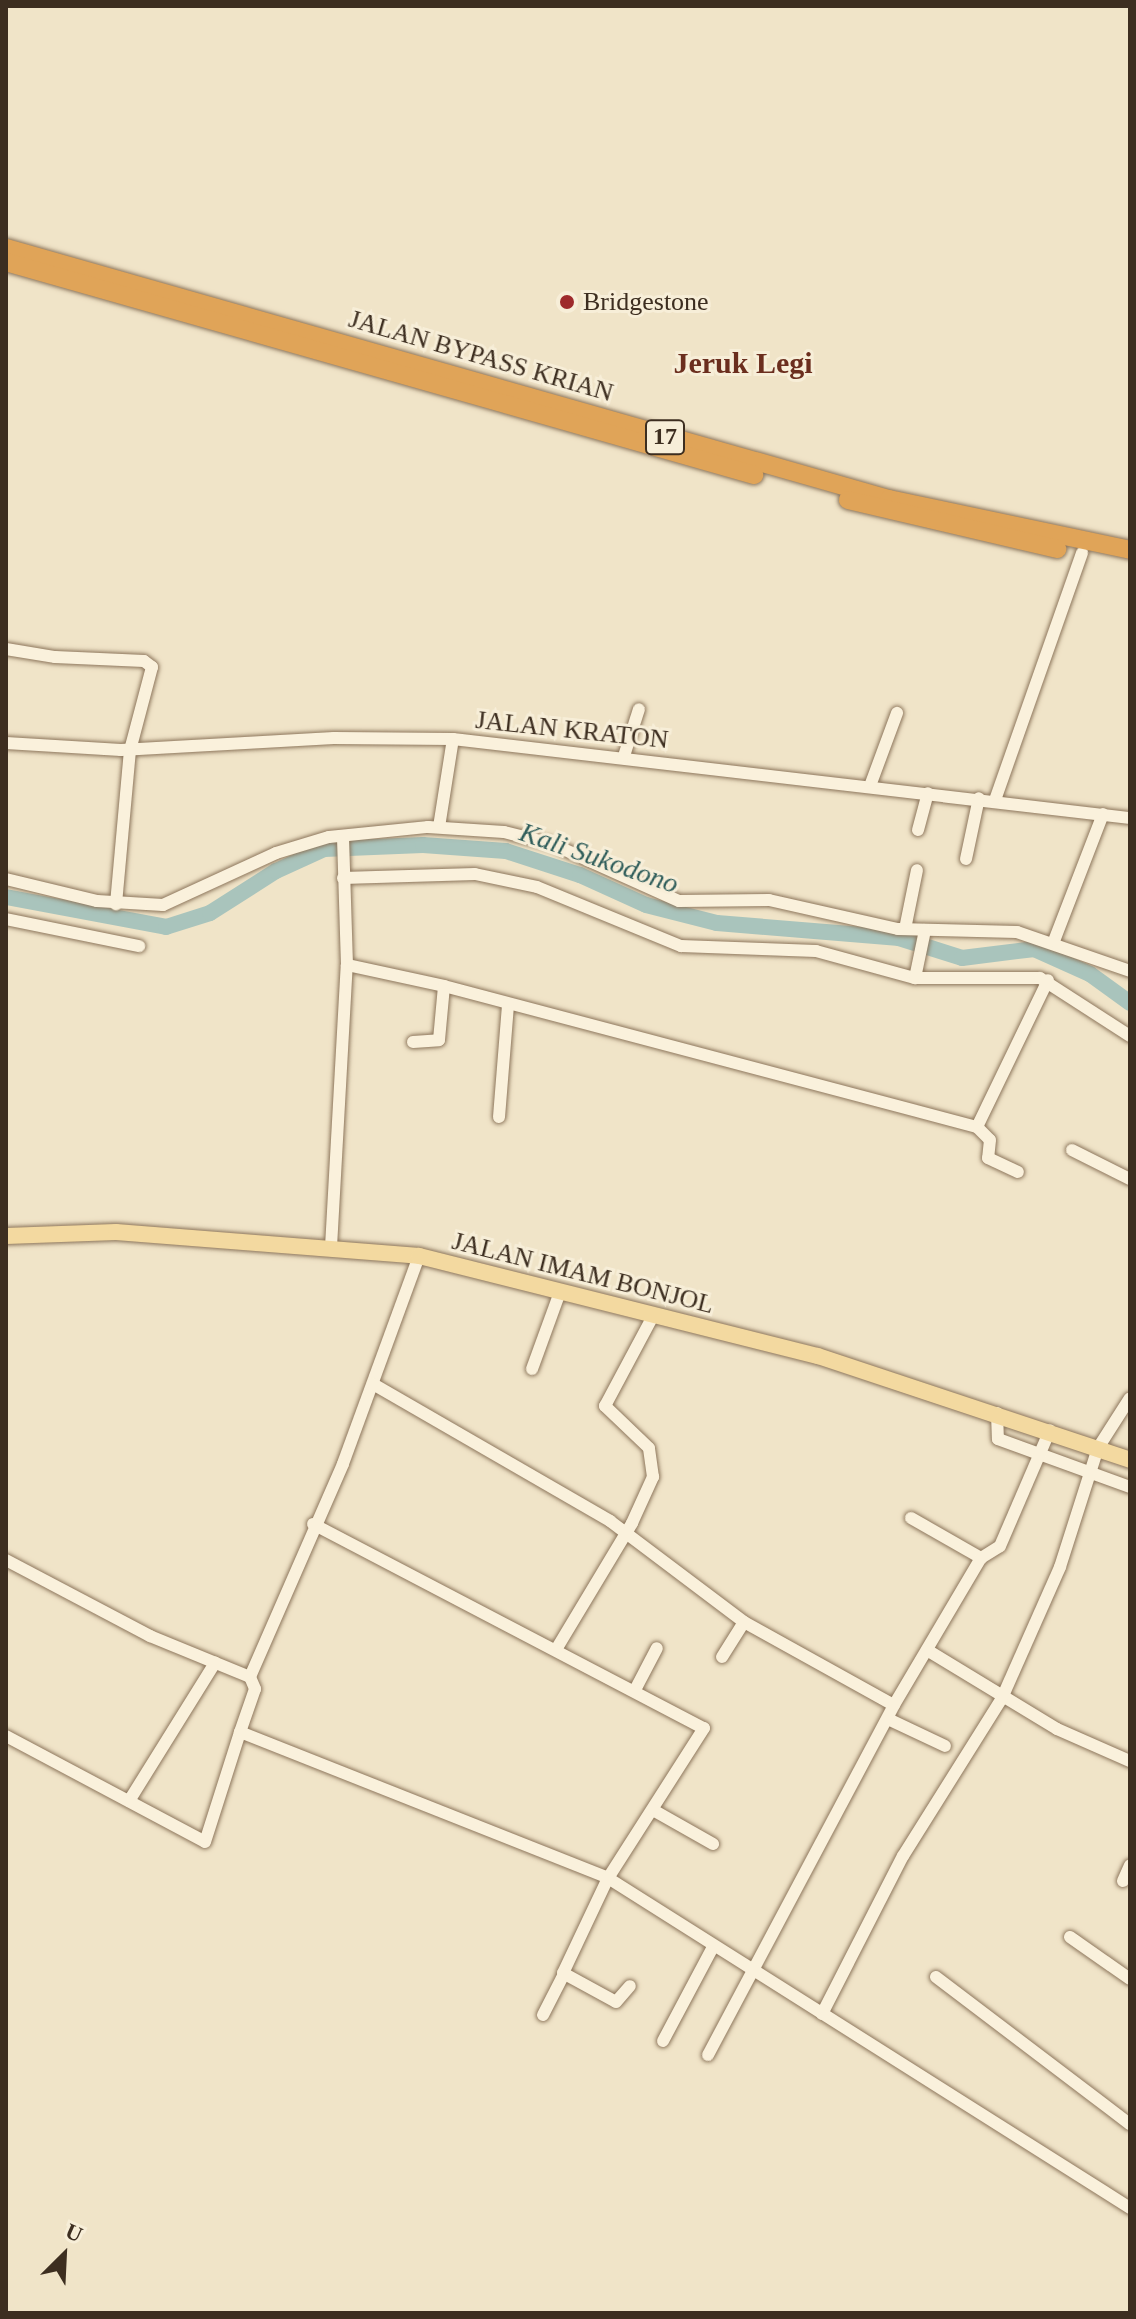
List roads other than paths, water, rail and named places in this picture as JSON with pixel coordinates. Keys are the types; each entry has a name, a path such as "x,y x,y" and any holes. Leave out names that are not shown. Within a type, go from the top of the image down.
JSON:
{"highway":[{"name":"JALAN BYPASS KRIAN","path":"6,248 889,499 1130,550"},
{"name":"JALAN BYPASS KRIAN","path":"6,262 898,515 1130,561"}],"main road":[{"name":"JALAN IMAM BONJOL","path":"6,1236 116,1232 419,1256 818,1356 1050,1430 1130,1460"}],"street":[{"path":"995,800 1082,553"},
{"path":"6,649 149,663 152,669 130,750 116,904"},
{"path":"624,756 639,709"},
{"path":"870,786 897,713"},
{"name":"JALAN KRATON","path":"6,743 130,750 334,738 453,739 624,756 1130,818"},
{"path":"439,827 453,739"},
{"path":"918,830 928,793"},
{"path":"966,859 979,798"},
{"path":"1054,941 1103,814"},
{"path":"6,879 116,904 178,902 276,853 439,827 526,836 679,901 783,902 924,934 1006,930 1054,941 1130,971"},
{"path":"331,1247 347,965 343,840"},
{"path":"905,929 917,870"},
{"path":"342,875 464,873 508,879 675,945 826,952 916,974 1007,975 1048,980 1130,1036"},
{"path":"6,919 139,946"},
{"path":"916,974 924,934"},
{"path":"347,965 444,986 977,1127 990,1140 986,1155 1018,1172"},
{"path":"977,1127 1048,980"},
{"path":"413,1042 439,1040 444,986"},
{"path":"499,1117 508,1005"},
{"path":"1072,1150 1130,1179"},
{"path":"6,1736 206,1842 255,1689 250,1677 373,1384 419,1256"},
{"path":"532,1369 560,1292"},
{"path":"557,1648 643,1501 654,1459 647,1445 607,1410 605,1403 653,1316"},
{"path":"373,1384 625,1530 744,1622 894,1705"},
{"path":"822,2014 903,1856 1002,1698 1065,1553 1088,1472 1104,1451 1130,1398"},
{"path":"997,1413 998,1439 1130,1487"},
{"path":"708,2055 894,1705 981,1558 1000,1546 1050,1430"},
{"path":"1103,1477 1104,1451"},
{"path":"911,1518 981,1558"},
{"path":"313,1524 557,1648 705,1730 608,1878 543,2015"},
{"path":"6,1560 150,1636 250,1677"},
{"path":"722,1657 744,1622"},
{"path":"635,1690 657,1648"},
{"path":"927,1650 1002,1698 1130,1761"},
{"path":"129,1801 215,1663"},
{"path":"888,1719 945,1746"},
{"path":"240,1732 608,1878 1130,2208"},
{"path":"653,1810 713,1844"},
{"path":"1123,1881 1130,1865"},
{"path":"1070,1937 1130,1979"},
{"path":"663,2041 713,1947"},
{"path":"564,1974 616,2002 630,1986"},
{"path":"936,1977 1130,2124"}],"waterway":[{"name":"Kali Sukodono","path":"6,897 166,927 210,913 276,871 324,849 423,845 506,851 580,875 646,905 717,923 899,938 962,958 1034,949 1090,974 1130,1003"}],"place":[{"name":"Bridgestone","path":"567,302"}],"district":[{"name":"Jeruk Legi","path":"743,363"}]}
